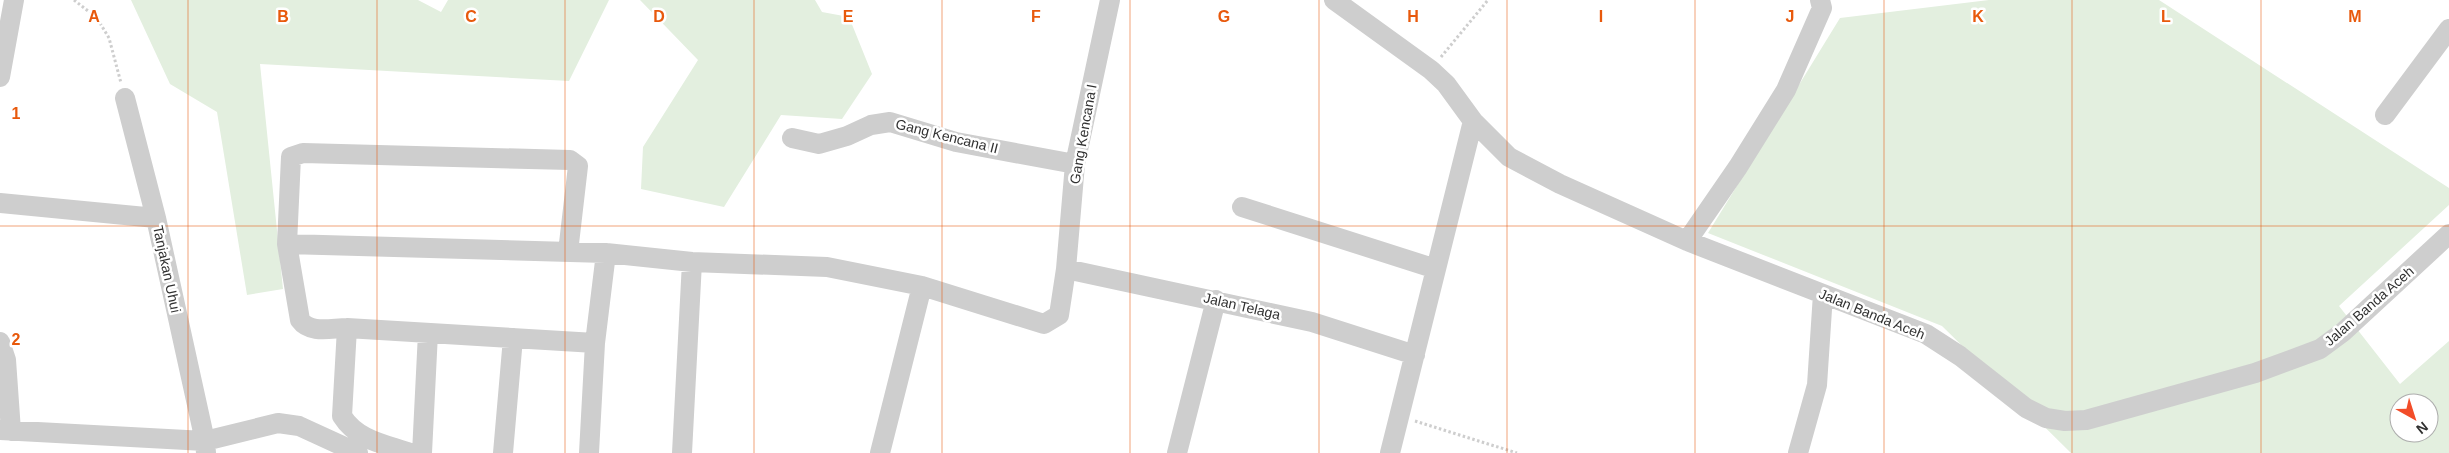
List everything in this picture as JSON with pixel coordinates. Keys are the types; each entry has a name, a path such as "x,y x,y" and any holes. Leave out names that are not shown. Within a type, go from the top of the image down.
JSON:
{"street":[{"path":"0,77 5,26 14,0"},
{"name":"Gang Kencana I","path":"922,286 1044,324 1059,315 1066,269 1075,164 1110,0"},
{"name":"Jalan Banda Aceh","path":"1334,0 1430,70 1446,84 1474,122 1509,157 1560,184 1687,241 1926,334 1960,356 2026,408 2046,418 2065,421 2086,420 2255,373 2320,348 2343,332 2449,234"},
{"path":"1687,241 1748,152 1786,90 1822,8 1820,0"},
{"path":"2386,115 2449,29"},
{"name":"Tanjakan Uhui","path":"125,98 156,218 205,447"},
{"name":"Gang Kencana II","path":"792,138 820,144 847,136 870,125 890,122 956,142 1075,164"},
{"path":"1390,453 1474,122"},
{"path":"568,252 578,166 570,160 303,152 291,157 287,244 300,320 304,327 312,329 346,328 595,342"},
{"path":"0,203 156,218"},
{"path":"1242,207 1436,269"},
{"path":"287,244 606,253 692,262 827,267 922,286 880,453"},
{"path":"589,453 595,342 606,253"},
{"path":"682,453 692,262"},
{"name":"Jalan Telaga","path":"1066,269 1312,322 1415,355"},
{"path":"1798,453 1817,385 1823,294"},
{"path":"1177,453 1216,300"},
{"path":"346,328 342,416 348,425 360,436 410,453"},
{"path":"422,453 428,333"},
{"path":"503,453 513,338"},
{"path":"0,342 6,360 5,431 205,447 278,423 299,426 358,453"}],"path":[{"path":"74,0 97,18 109,38 125,98"},
{"path":"1430,70 1488,0"},
{"path":"1399,416 1517,453"}],"green space":[{"path":"131,0 418,0 441,12 448,0 609,0 569,81 260,64 283,289 247,295 217,112 170,84"},
{"path":"640,0 815,0 822,12 849,17 872,74 842,119 781,115 724,207 641,189 643,147 698,60"},
{"path":"1989,0 2159,0 2449,188 2449,205 2339,306 2400,384 2449,341 2449,453 2071,453 1942,326 1708,233 1840,18"}]}
